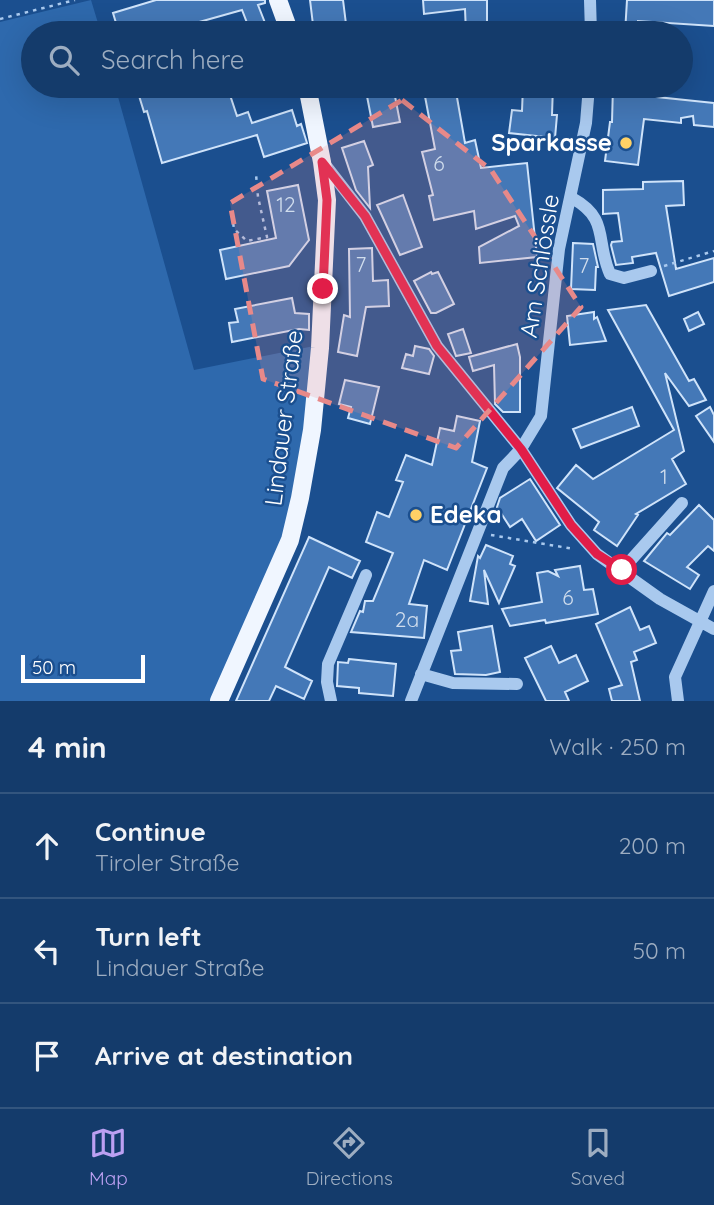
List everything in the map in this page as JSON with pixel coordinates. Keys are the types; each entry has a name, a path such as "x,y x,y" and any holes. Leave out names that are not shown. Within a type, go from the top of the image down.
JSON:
{"main road":[{"path":"278,0 286,21"},
{"name":"Lindauer Straße","path":"219,701 290,540 312,430 320,348 327,213 322,162 309,98"}],"street":[{"path":"590,0 591,21"},
{"name":"Am Schlössle","path":"411,701 503,468 521,449 541,416 559,249 572,198 588,98"},
{"path":"322,162 365,216 437,346 521,449 571,525 597,554 660,599 714,629"},
{"path":"572,198 588,207 597,221 610,274 624,278 651,271"},
{"path":"622,570 682,503"},
{"path":"331,701 327,682 328,664 366,575"},
{"path":"678,701 675,677 714,591"},
{"path":"421,674 453,682 517,684"}],"path":[{"path":"0,19 75,0"},
{"path":"232,215 234,229 247,241 267,237 256,174"},
{"path":"651,271 714,251"},
{"path":"477,532 597,554"}],"highlighted area":[{"path":"402,100 491,170 581,307 456,448 263,379 230,203"}],"shaded area":[{"path":"91,0 97,21 21,21 21,98 118,98 194,370 314,346 305,428 284,539 211,701 0,701 0,22"}],"building":[{"path":"156,0 265,0 265,3 258,5 264,21 246,21 242,10 203,21 115,21 113,13"},
{"path":"310,0 343,0 346,21 313,21"},
{"path":"423,0 487,0 487,21 466,21 465,9 424,14"},
{"path":"627,0 714,0 714,26 693,25 693,21 626,21"},
{"path":"140,98 231,98 237,116 248,112 252,123 292,110 297,126 301,124 307,143 264,157 257,135 162,163 147,111 144,112"},
{"path":"367,98 395,98 400,122 373,127"},
{"path":"425,98 457,98 465,143 475,140 481,168 527,163 537,257 480,263 479,247 519,226 515,216 476,229 474,211 434,220 429,196 433,195 422,152 435,149"},
{"path":"523,98 553,98 552,115 557,115 555,138 509,133 512,110 522,111"},
{"path":"613,98 666,98 714,103 714,127 694,125 693,116 681,118 681,123 644,119 638,165 605,161 612,122"},
{"path":"364,141 373,165 368,167 370,208 356,190 342,148"},
{"path":"683,181 684,205 666,206 676,269 714,258 714,282 669,296 656,253 632,257 633,263 616,265 611,245 612,242 622,241 618,213 603,214 603,190 643,189 643,182"},
{"path":"298,185 309,240 289,266 226,279 220,250 276,238 267,191"},
{"path":"403,195 422,247 400,255 377,205"},
{"path":"573,243 593,244 598,267 595,290 571,289"},
{"path":"372,248 373,281 388,280 389,306 366,307 357,356 338,352 344,315 350,317 349,249"},
{"path":"431,272 438,272 454,304 436,313 431,313 414,281"},
{"path":"292,298 295,313 309,314 309,330 299,329 232,342 229,323 238,322 235,309"},
{"path":"646,305 689,381 694,379 706,400 689,406 665,373 684,451 672,459 686,484 636,514 638,515 617,546 594,530 599,522 557,488 576,465 593,479 674,430 608,310"},
{"path":"594,312 594,319 597,317 606,341 570,345 567,316"},
{"path":"698,312 704,324 689,331 684,319"},
{"path":"463,329 471,353 456,356 448,334"},
{"path":"517,344 520,357 520,412 503,412 495,404 494,365 473,371 469,357"},
{"path":"415,346 429,349 434,356 429,374 402,368 406,354 413,356"},
{"path":"345,380 379,387 370,424 348,418 351,407 339,404"},
{"path":"632,407 639,426 581,448 573,429"},
{"path":"710,407 714,415 714,442 696,416"},
{"path":"457,416 480,421 472,462 487,468 447,570 424,560 409,604 427,606 424,638 351,632 360,611 363,612 365,601 373,601 393,553 366,542 377,512 389,517 403,482 396,480 406,455 432,465 440,428 454,431"},
{"path":"530,479 560,525 536,541 522,519 510,527 497,507 500,498"},
{"path":"699,505 714,520 714,551 708,546 687,567 699,575 690,589 644,561 667,533 670,535"},
{"path":"309,537 360,561 352,578 329,567 285,667 312,681 304,699 276,686 269,701 236,701"},
{"path":"486,545 513,556 510,564 515,566 499,603 484,570 488,604 470,601 478,556 480,558"},
{"path":"580,566 584,590 593,589 598,614 510,626 502,609 542,602 537,573 548,571 558,576 555,570"},
{"path":"630,607 640,630 649,626 656,643 634,652 637,660 631,662 640,701 612,701 609,689 622,685 596,624"},
{"path":"492,626 500,672 486,675 455,674 451,651 461,650 458,632"},
{"path":"551,646 559,663 576,655 588,681 565,692 569,701 546,701 525,658"},
{"path":"349,659 396,664 393,696 359,693 359,688 337,686 338,662 348,663"}],"place":[{"name":"Sparkasse","path":"626,143"},
{"name":"Edeka","path":"416,515"}],"route":[{"path":"323,289 327,200 322,162 365,216 437,346 521,449 571,525 597,554 622,570"}]}
